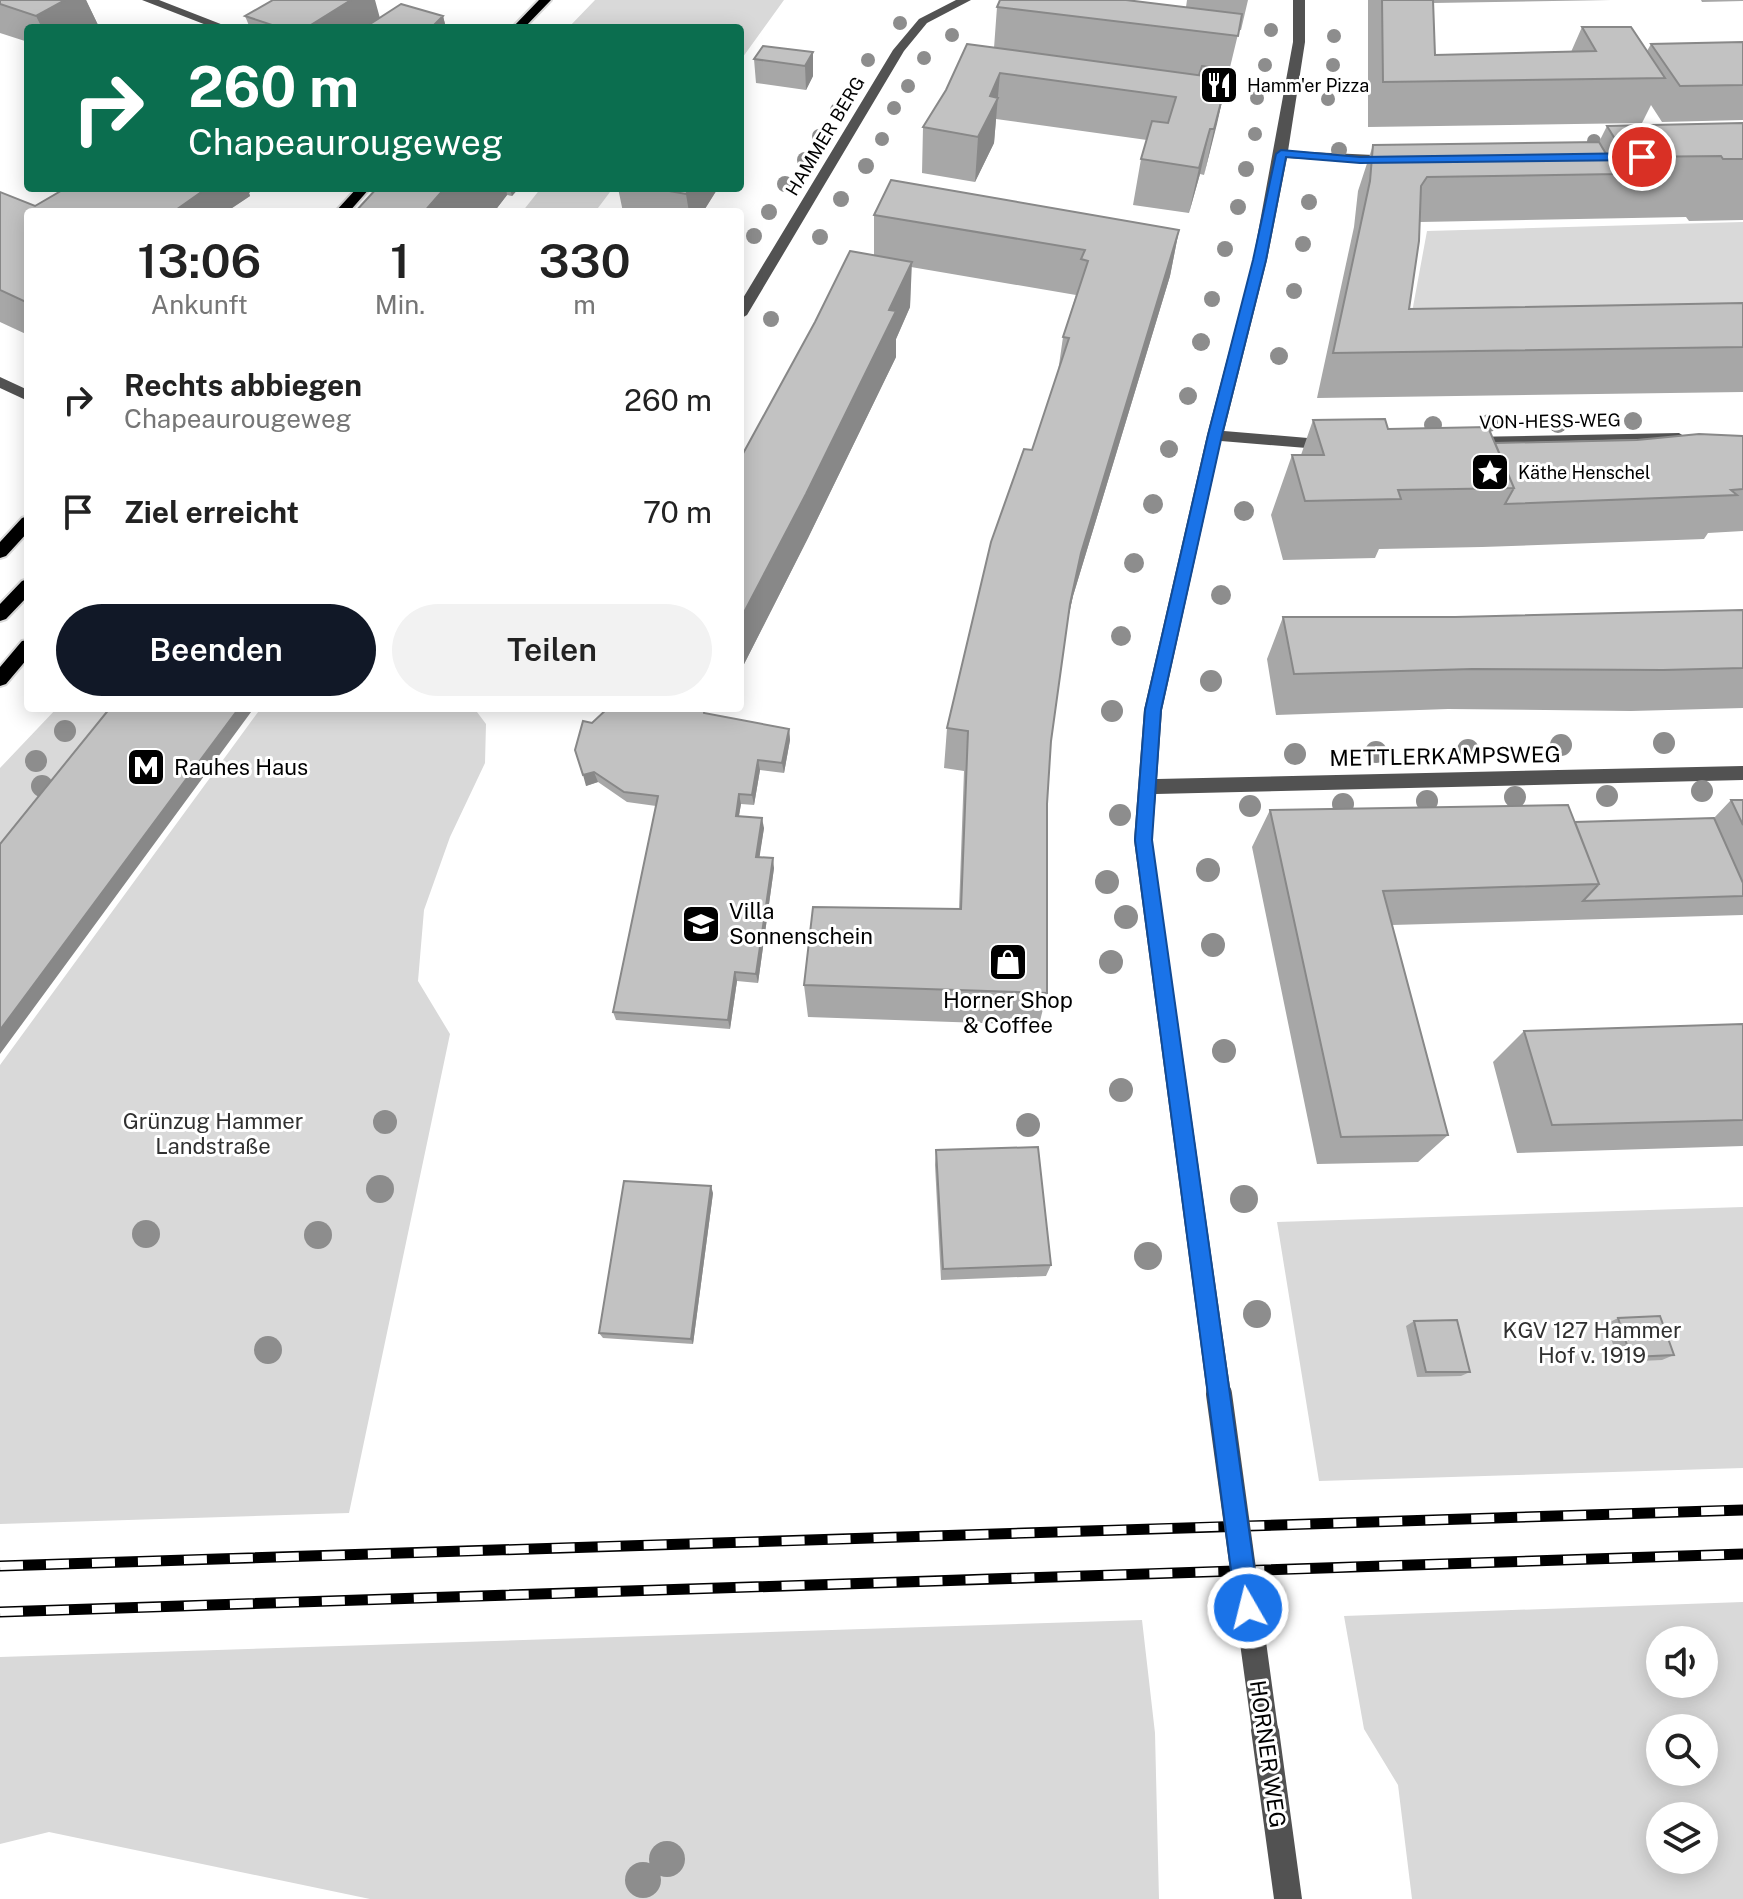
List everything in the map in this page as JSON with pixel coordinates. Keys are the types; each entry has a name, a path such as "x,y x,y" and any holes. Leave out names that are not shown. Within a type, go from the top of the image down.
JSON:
{"main road":[{"path":"522,24 545,0"},
{"path":"346,208 360,192"},
{"path":"0,552 24,526"},
{"path":"0,615 24,589"},
{"path":"0,679 24,651"}],"street":[{"path":"148,0 214,24"},
{"name":"HAMMER BERG","path":"744,308 899,50 923,21 965,0"},
{"name":"HORNER WEG","path":"1288,1899 1143,840 1153,710 1215,435 1260,260 1299,42 1299,0"},
{"path":"1281,154 1360,160 1407,159"},
{"path":"0,382 24,394"},
{"path":"1215,435 1320,446 1351,445"},
{"name":"VON-HESS-WEG","path":"1445,443 1696,437"},
{"name":"METTLERKAMPSWEG","path":"1148,787 1743,773"}],"green space":[{"path":"595,0 784,0 744,55 744,24 572,24"},
{"path":"538,192 610,192 598,208 525,208"},
{"path":"1743,222 1743,331 1406,345 1427,231"},
{"path":"53,712 123,712 0,865 0,768"},
{"name":"Grünzug Hammer Landstraße","path":"258,712 477,712 486,724 485,763 450,837 424,910 418,981 450,1034 349,1513 0,1524 0,1065"},
{"name":"KGV 127 Hammer Hof v. 1919","path":"1743,1207 1743,1468 1319,1481 1277,1222"},
{"path":"1743,1602 1743,1899 1412,1899 1398,1785 1364,1729 1344,1616"},
{"path":"1142,1620 1155,1733 1159,1899 370,1899 49,1832 0,1844 0,1657"}],"building":[{"path":"0,0 65,0 36,16 0,4"},
{"path":"273,0 351,0 312,24 269,24 245,16"},
{"path":"1000,0 1126,0 1242,14 1238,36 997,7"},
{"path":"1382,0 1433,0 1435,55 1596,51 1582,27 1631,27 1665,78 1383,82"},
{"path":"401,4 443,16 435,24 370,24"},
{"path":"1743,42 1743,85 1680,86 1651,44"},
{"path":"967,44 1227,79 1214,129 1210,129 1199,168 1141,159 1152,121 1168,123 1176,97 1000,73 990,96 998,98 978,137 923,127 946,90"},
{"path":"763,46 813,52 805,66 754,59"},
{"path":"1202,66 1227,69 1225,79 1199,75"},
{"path":"1743,123 1743,159 1723,159 1721,156 1626,157 1607,126"},
{"path":"1599,142 1618,174 1427,177 1421,186 1419,241 1409,309 1743,303 1743,347 1333,353 1370,181 1373,145"},
{"path":"891,180 1179,230 1081,553 1070,604 1051,741 1047,804 1047,993 804,985 813,907 961,909 968,731 947,728 991,542 1024,449 1032,450 1069,338 1063,337 1088,261 1081,259 1085,250 874,215"},
{"path":"0,192 35,206 59,192 201,192 179,208 24,208 24,301 0,290"},
{"path":"373,192 442,192 428,208 359,208"},
{"path":"850,251 912,262 889,310 896,311 744,612 744,452"},
{"path":"1385,419 1388,429 1488,427 1514,488 1398,490 1401,499 1305,501 1292,455 1324,455 1313,420"},
{"path":"1699,434 1743,436 1743,489 1731,490 1737,495 1505,504 1514,488 1495,443 1637,440"},
{"path":"1743,610 1743,668 1663,670 1472,669 1294,674 1283,617 1455,617"},
{"path":"107,712 236,712 0,1030 0,844"},
{"name":"Villa Sonnenschein","path":"604,712 704,712 789,729 782,763 758,760 752,795 739,794 736,816 762,818 756,857 773,858 756,974 735,972 728,1020 613,1012 658,796 624,792 594,772 583,775 575,750 583,721 592,723"},
{"path":"1731,800 1743,800 1743,825"},
{"path":"1568,805 1599,884 1383,891 1448,1135 1341,1137 1270,810"},
{"path":"1714,818 1743,883 1743,896 1583,901 1599,884 1575,822"},
{"path":"1743,1024 1743,1120 1552,1125 1524,1031"},
{"path":"1038,1147 1051,1265 943,1269 936,1150"},
{"path":"624,1181 711,1186 691,1339 599,1333"},
{"path":"1660,1316 1674,1355 1631,1357 1618,1318"},
{"path":"1457,1320 1470,1372 1426,1372 1414,1321"}],"railway":[{"path":"0,1566 1743,1510"},
{"path":"0,1612 1743,1554"}],"place":[{"name":"Hamm'er Pizza","path":"1219,85"},
{"name":"Käthe Henschel","path":"1490,472"},
{"name":"Rauhes Haus","path":"146,767"},
{"name":"Villa Sonnenschein","path":"701,924"},
{"name":"Horner Shop & Coffee","path":"1008,962"}],"route":[{"path":"1248,1608 1143,840 1153,710 1215,435 1260,260 1281,154 1360,160 1642,157"}]}
